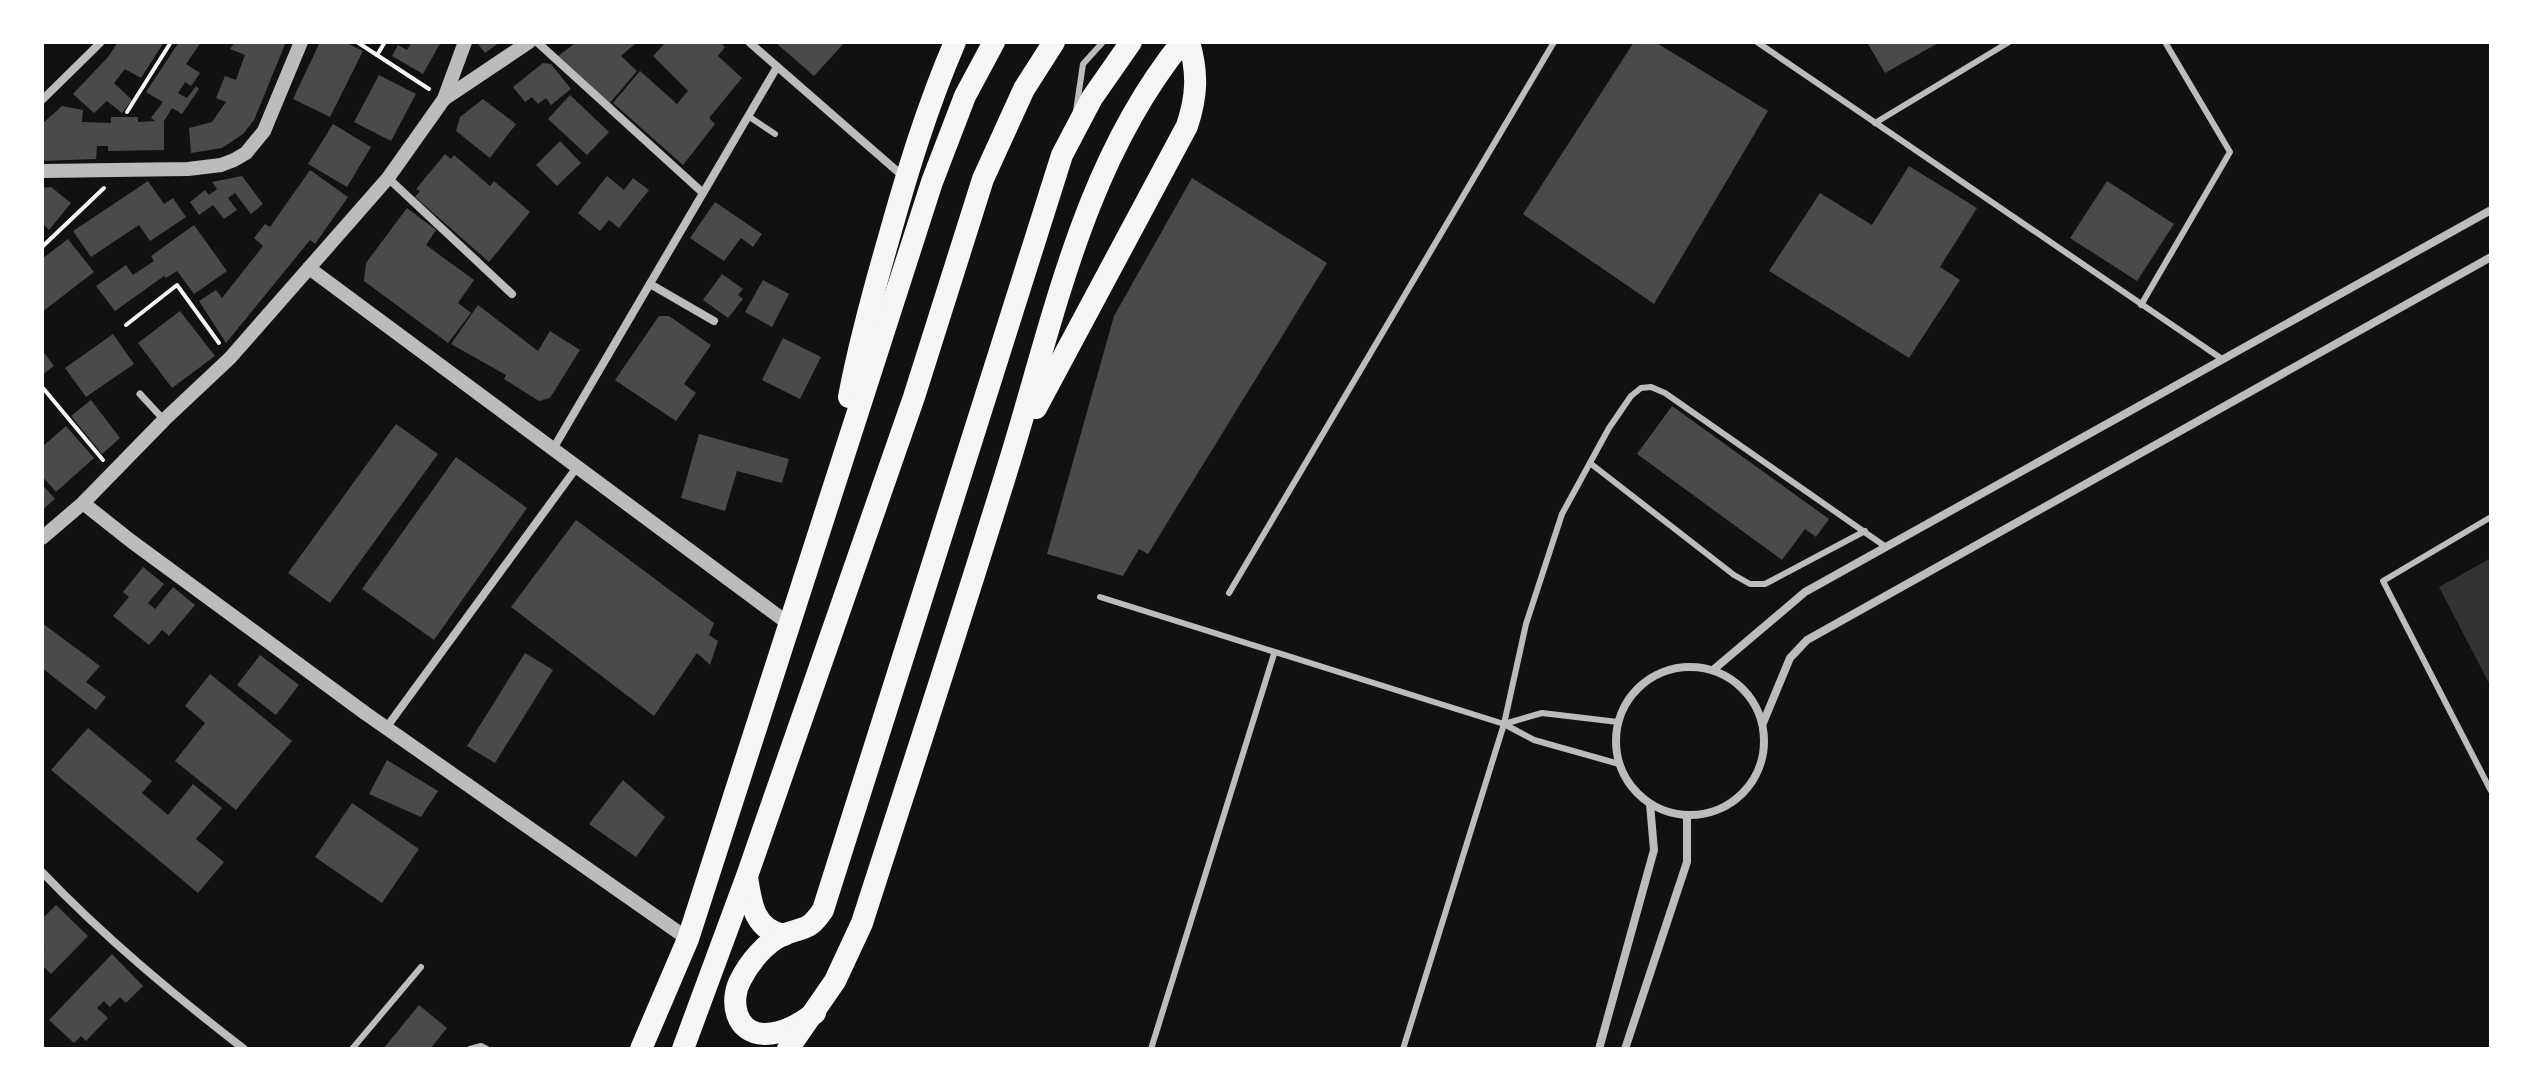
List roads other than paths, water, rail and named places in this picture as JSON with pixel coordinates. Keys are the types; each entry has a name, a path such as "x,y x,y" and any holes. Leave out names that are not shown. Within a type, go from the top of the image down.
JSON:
{"highway":[{"path":"842,459 859,343 905,179 932,97 955,42"},
{"path":"641,1049 688,939 938,168 965,96 994,42"},
{"path":"683,1049 747,876 914,397 983,179 1024,89 1054,42"},
{"path":"815,1013 784,1031 765,1034 753,1031 738,1017 734,1004 740,980 761,953 784,935 803,930 814,922 828,898 1062,155 1092,98 1131,42"},
{"path":"788,1049 841,971 862,923 1010,458 1077,232 1108,159 1137,105 1182,42"},
{"path":"1010,458 1187,126 1197,75 1189,42"},
{"path":"747,876 751,903 758,920 767,929 784,935"}],"street":[{"path":"42,100 101,42"},
{"path":"42,171 207,168 234,160 246,153 264,131 301,42"},
{"path":"444,99 529,42"},
{"path":"537,42 703,193"},
{"path":"749,42 905,179"},
{"path":"464,46 463,62 469,69 485,71"},
{"path":"42,538 83,503 230,358 388,178 444,99 464,46"},
{"path":"553,449 777,67"},
{"path":"388,178 512,294"},
{"path":"1713,670 1805,592 2491,210"},
{"path":"1763,723 1790,658 1807,640 2491,257"},
{"path":"309,268 789,624"},
{"path":"650,284 714,321"},
{"path":"140,394 164,420"},
{"path":"386,728 577,467"},
{"path":"83,503 386,728 688,939"},
{"path":"1689,666 1713,670 1735,681 1753,700 1763,723 1763,755 1752,782 1735,801 1712,812 1687,816 1650,804 1626,780 1619,764 1615,743 1618,722 1628,700 1644,682 1665,670 1689,666"},
{"path":"1599,1049 1654,850 1650,804"},
{"path":"1625,1049 1687,862 1687,816"},
{"path":"42,872 77,909 165,987 244,1049"}],"lane":[{"path":"1071,138 1083,64 1103,42"},
{"path":"1229,593 1554,42"},
{"path":"1757,42 2222,359"},
{"path":"1875,123 2009,42"},
{"path":"2141,305 2230,152 2165,42"},
{"path":"748,116 775,134"},
{"path":"1403,1049 1504,724 1526,624 1562,514 1631,396 1641,388 1651,387 1665,393 1886,547"},
{"path":"1590,463 1734,575 1750,584 1765,584 1865,531"},
{"path":"2491,517 2383,581 2491,791"},
{"path":"1100,597 1504,724 1534,740 1619,764"},
{"path":"1151,1049 1274,654"},
{"path":"1504,724 1542,713 1618,722"},
{"path":"352,1049 421,967"},
{"path":"470,1049 481,1046 487,1049"}]}
